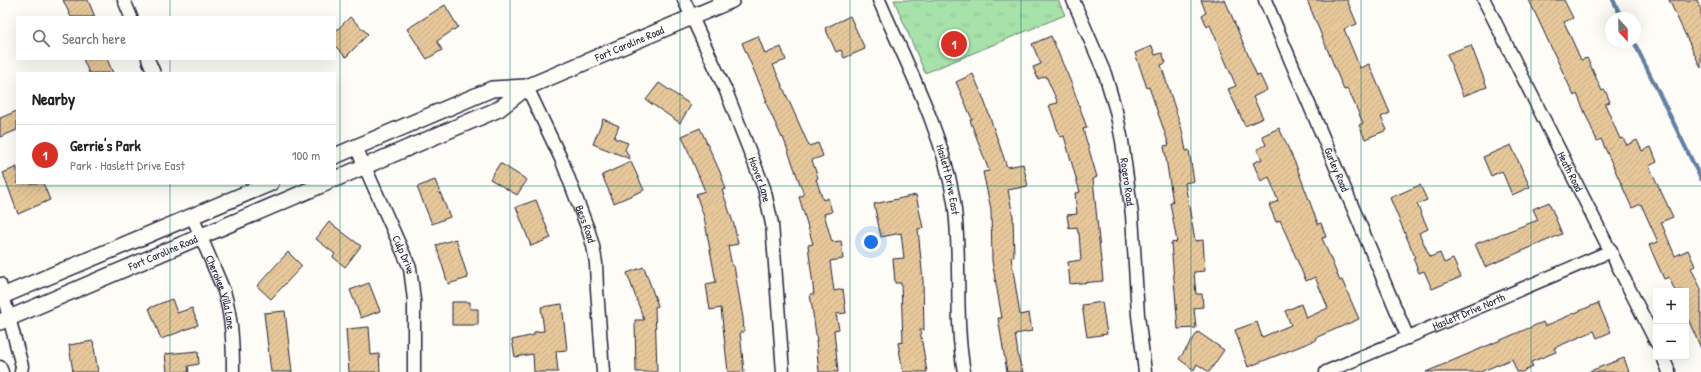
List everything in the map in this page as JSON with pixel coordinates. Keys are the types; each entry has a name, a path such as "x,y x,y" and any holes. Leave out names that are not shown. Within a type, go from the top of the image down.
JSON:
{"street":[{"path":"124,0 131,16"},
{"name":"Hoover Lane","path":"684,0 726,91 764,188 772,224 783,372"},
{"name":"Fort Caroline Road","path":"336,179 499,109 527,87 732,0"},
{"name":"Haslett Drive East","path":"879,0 939,139 947,166 957,230 959,317 961,355 964,372"},
{"name":"Rogero Road","path":"1074,0 1105,74 1116,111 1122,141 1132,215 1138,315 1145,372"},
{"name":"Gurley Road","path":"1265,0 1408,338"},
{"name":"Heath Road","path":"1484,0 1653,336"},
{"path":"148,60 154,72"},
{"name":"Fort Caroline Road","path":"336,156 492,89 527,87"},
{"name":"Bess Road","path":"527,87 562,161 593,246 596,263 596,289 603,372"},
{"name":"Culp Drive","path":"356,147 410,268 414,300 414,372"},
{"name":"Fort Caroline Road","path":"1,293 268,184"},
{"name":"Fort Caroline Road","path":"5,320 324,184"},
{"name":"Cherokee Villa Lane","path":"192,216 227,303 233,336 233,372"},
{"name":"Haslett Drive North","path":"1326,372 1611,252"},
{"path":"1,293 5,320 22,366 21,372"},
{"path":"1664,360 1669,372"},
{"path":"0,367 2,372"}],"green space":[{"path":"894,0 1058,0 1065,15 925,73"}],"building":[{"path":"63,0 88,0 95,16 71,16"},
{"path":"1201,0 1225,0 1257,76 1260,75 1267,90 1253,97 1263,118 1245,126 1228,89 1236,86 1210,25 1207,27 1202,15 1206,13"},
{"path":"1307,0 1347,0 1357,24 1344,29 1360,68 1369,64 1390,113 1381,117 1387,130 1365,139 1359,125 1363,123 1348,89 1344,90"},
{"path":"1529,0 1564,0 1573,18 1564,22 1581,60 1587,58 1602,91 1605,90 1610,102 1605,104 1620,139 1623,138 1627,145 1637,140 1642,151 1651,147 1657,162 1649,166 1673,217 1661,222 1675,256 1688,250 1695,266 1691,268 1701,289 1701,348 1689,322 1689,288 1674,288 1669,277 1664,279 1649,245 1658,242 1641,204 1632,208 1601,139 1597,141 1577,94 1574,96"},
{"path":"1669,0 1697,0 1701,9 1701,68"},
{"path":"445,5 458,27 437,41 442,50 427,59 407,29"},
{"path":"850,16 865,49 844,58 841,50 836,52 825,28"},
{"path":"350,17 368,34 346,57 336,47 336,31"},
{"path":"758,36 765,54 781,47 786,60 773,65 809,146 818,143 823,156 812,160 823,200 828,198 832,212 824,214 832,242 841,241 843,259 830,261 834,291 843,289 846,313 836,314 839,329 834,330 838,372 819,372 817,341 810,294 814,294 808,245 813,244 799,197 804,195 783,137 782,138 765,101 767,101 742,43"},
{"path":"1051,36 1072,85 1087,128 1083,129 1097,177 1093,179 1103,281 1070,284 1068,262 1081,260 1079,233 1077,227 1069,228 1067,215 1077,214 1075,193 1080,192 1064,136 1060,137 1049,105 1058,103 1046,76 1038,79 1033,67 1041,64 1032,44"},
{"path":"1471,45 1487,87 1463,96 1447,54"},
{"path":"1152,46 1155,55 1162,53 1166,63 1161,65 1182,130 1186,151 1189,150 1194,181 1185,183 1195,241 1203,240 1205,271 1194,272 1196,294 1202,294 1203,307 1194,308 1196,328 1178,329 1171,243 1177,242 1170,203 1173,203 1164,146 1169,145 1149,87 1147,88 1135,53"},
{"path":"83,60 107,60 113,72 89,72"},
{"path":"973,74 984,100 1007,167 1023,164 1028,186 1008,190 1013,216 1014,257 1011,257 1020,315 1029,313 1032,331 1015,334 1019,360 1023,372 1007,372 998,318 1002,318 992,261 991,209 983,172 989,171 970,120 972,119 956,82"},
{"path":"659,83 691,105 680,123 646,100"},
{"path":"16,111 16,130 0,137 0,118"},
{"path":"603,119 619,126 614,138 628,143 625,149 630,159 593,144"},
{"path":"700,128 726,189 722,190 734,225 738,244 728,246 732,266 734,266 743,318 744,332 740,332 744,372 728,372 721,308 710,310 706,284 716,282 704,217 696,194 705,191 682,136"},
{"path":"1279,128 1296,165 1318,224 1321,223 1326,237 1322,238 1340,281 1342,280 1359,319 1315,338 1316,340 1248,367 1235,330 1257,322 1262,337 1291,325 1285,311 1301,304 1306,318 1328,308 1315,277 1306,281 1280,220 1276,222 1269,205 1278,201 1269,177 1261,181 1253,163 1262,159 1257,149 1266,145 1262,136"},
{"path":"1511,145 1530,187 1512,195 1502,171 1491,176 1483,157"},
{"path":"631,162 644,190 614,203 602,175"},
{"path":"500,163 527,180 517,195 490,179"},
{"path":"16,167 16,184 43,184 50,200 18,214 3,173"},
{"path":"435,180 450,217 432,224 417,187"},
{"path":"1420,185 1427,200 1417,204 1428,229 1419,233 1430,257 1440,253 1444,263 1453,259 1461,277 1432,289 1424,271 1419,273 1413,258 1415,257 1390,198"},
{"path":"916,195 923,228 918,229 923,281 924,330 920,330 927,372 903,372 898,343 903,342 901,283 895,283 893,259 904,258 901,233 881,237 874,204"},
{"path":"536,200 551,238 531,246 516,207"},
{"path":"1549,202 1562,234 1485,267 1475,244 1538,220 1533,209"},
{"path":"329,222 361,246 345,267 333,257 335,254 316,239"},
{"path":"456,239 468,278 448,284 436,245"},
{"path":"288,252 302,266 271,299 257,286"},
{"path":"644,267 658,306 655,307 657,372 636,372 635,320 644,320 627,273"},
{"path":"369,283 380,311 361,318 350,290"},
{"path":"172,299 177,313 192,308 198,325 161,339 149,308"},
{"path":"452,302 470,302 470,309 478,309 478,325 452,325"},
{"path":"1102,302 1107,334 1087,337 1082,305"},
{"path":"1598,303 1611,332 1597,338 1594,331 1554,348 1556,352 1531,362 1533,367 1522,372 1517,372 1512,359 1480,372 1426,372 1543,322 1545,326"},
{"path":"562,304 567,350 556,351 558,372 534,372 533,354 515,357 512,340 534,335 534,332 544,331 541,307"},
{"path":"285,311 292,372 271,372 264,313"},
{"path":"369,327 371,355 379,354 380,372 349,372 346,329"},
{"path":"1198,332 1224,350 1209,372 1197,364 1194,370 1179,359"},
{"path":"93,341 98,372 73,372 69,345"},
{"path":"198,351 199,364 188,366 189,372 167,372 165,354"},
{"path":"1624,358 1629,372 1590,372 1590,371"}],"waterway":[{"path":"1613,0 1619,12"},
{"path":"1637,48 1701,179"}],"place":[{"name":"Gerrie's Park","path":"954,44"}]}
